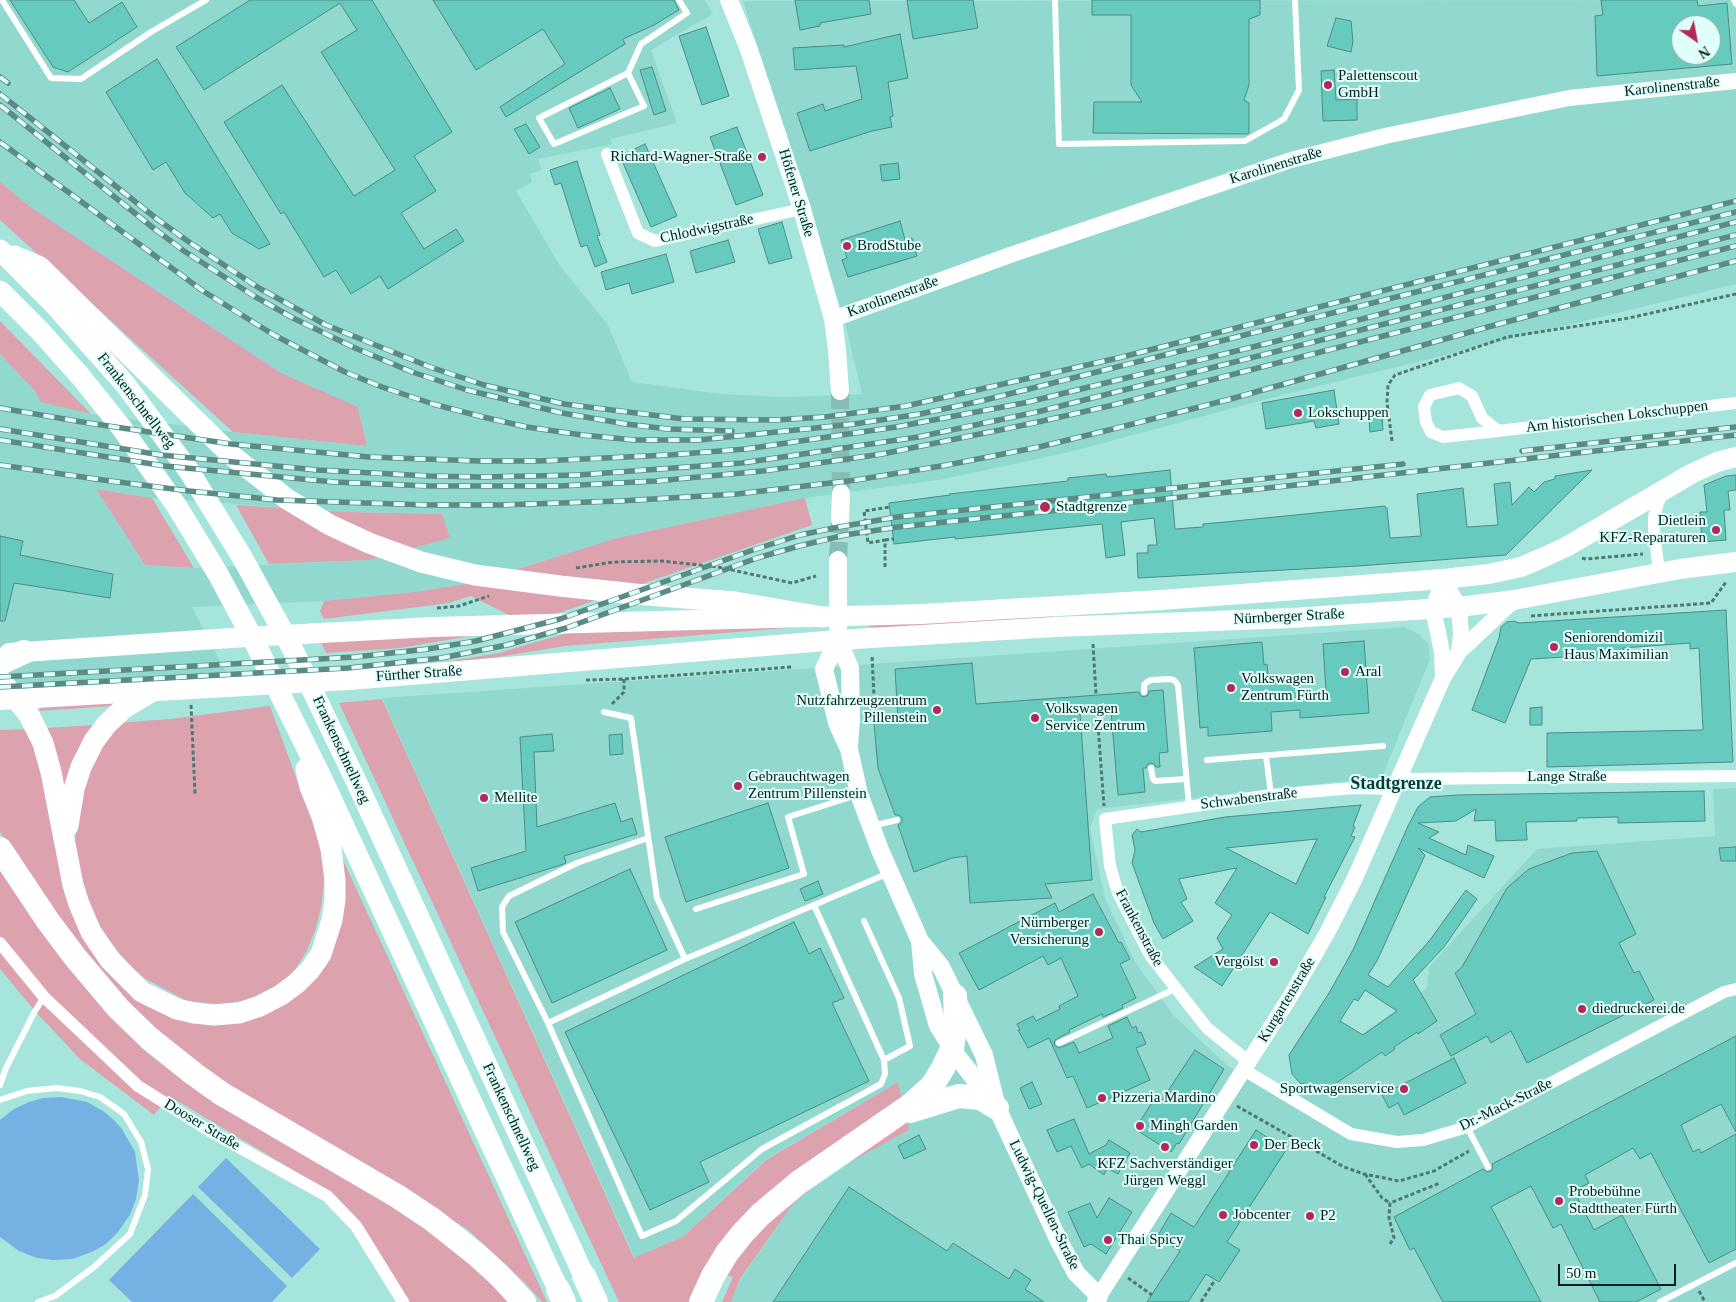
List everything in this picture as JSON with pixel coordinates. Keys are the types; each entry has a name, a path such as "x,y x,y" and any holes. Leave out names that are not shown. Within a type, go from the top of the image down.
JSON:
{"highway":[{"path":"0,250 40,268 230,454 287,499 330,525 362,540 421,562 475,574 560,586 735,602 830,616"},
{"name":"Frankenschnellweg","path":"0,250 83,334 142,405 189,471 246,564 293,650 357,783 596,1302"},
{"name":"Frankenschnellweg","path":"0,292 81,376 121,427 176,505 218,574 298,729 366,871 561,1296"},
{"path":"0,663 24,652"},
{"path":"0,678 9,699 29,715 43,743 51,772 73,885 91,932 110,960 142,992 177,1009 194,1013 214,1015 260,1006 281,995 297,983 310,970 321,954 330,929 335,900 331,849 322,816 310,788 298,729"},
{"path":"68,856 67,832 70,804 78,775 88,752 100,733 115,716 130,704 153,691"},
{"path":"0,849 48,921 75,957 118,1008 150,1038 222,1094 397,1196 433,1220 477,1255 524,1302"},
{"path":"701,1302 726,1253 761,1214 798,1183 896,1116 932,1086 952,1049 956,1027 955,996"},
{"path":"896,1116 958,1096 980,1098 997,1108"}],"main road":[{"name":"Höfener Straße","path":"729,0 748,47 802,209 833,319 840,391"},
{"name":"Nürnberger Straße","path":"830,616 921,614 1162,600 1443,580 1503,572 1535,561 1574,542 1665,487 1717,462 1736,457"},
{"path":"840,493 840,520"},
{"path":"838,560 830,616 838,640"},
{"name":"Nürnberger Straße","path":"838,640 1075,626 1292,618 1459,607 1514,600 1659,573 1736,562"},
{"path":"0,654 198,640 484,625 830,616"},
{"name":"Fürther Straße","path":"9,699 349,680 838,640"},
{"name":"Ludwig-Quellen-Straße","path":"838,640 824,669 837,723 849,749 859,794 871,826 920,941 942,967 984,1055 997,1108 1059,1241 1076,1273 1098,1299"},
{"name":"Ludwig-Quellen-Straße","path":"838,640 850,668 851,719 849,749"},
{"name":"Ludwig-Quellen-Straße","path":"920,941 923,974 938,1026 952,1049 997,1108"}],"street":[{"name":"Karolinenstraße","path":"833,319 1013,254 1291,160 1385,136 1570,98 1736,80"},
{"name":"Chlodwigstraße","path":"607,154 638,233 655,241 802,209"},
{"name":"Am historischen Lokschuppen","path":"1498,431 1482,418 1472,396 1459,388 1430,395 1424,408 1426,422 1432,432 1443,437 1498,431 1736,403"},
{"path":"1659,573 1654,517 1665,487"},
{"path":"1433,608 1443,580"},
{"name":"Kurgartenstraße","path":"1098,1299 1290,997 1327,933 1354,880 1428,716 1443,678 1459,652 1461,634 1459,607 1443,580"},
{"path":"1459,652 1514,600"},
{"name":"Kurgartenstraße","path":"1433,608 1442,652 1443,678"},
{"name":"Lange Straße","path":"1396,784 1736,776"},
{"name":"Schwabenstraße","path":"1105,819 1271,795 1396,784"},
{"name":"Frankenstraße","path":"1105,819 1110,866 1118,893 1150,955 1207,1028 1247,1066"},
{"name":"Dooser Straße","path":"0,943 44,997 138,1086 208,1130 327,1196 356,1226 403,1302"},
{"name":"Dr.-Mack-Straße","path":"1247,1066 1351,1134 1398,1142 1423,1140 1467,1127 1724,992 1736,989"}],"lane":[{"path":"2,0 51,78 80,79 151,32 206,0"},
{"path":"628,73 644,106 554,144 539,118 628,73 642,44 687,13 679,0"},
{"path":"1055,0 1059,144 1245,140 1284,119 1299,90 1296,0"},
{"path":"1734,0 1736,4"},
{"path":"1144,692 1144,686 1151,680 1169,678 1178,685 1189,806"},
{"path":"604,712 631,718 657,898 685,959"},
{"path":"1207,760 1383,746"},
{"path":"1266,755 1271,795"},
{"path":"1151,768 1153,779 1156,781 1186,779"},
{"path":"696,909 804,874 788,817 859,794"},
{"path":"871,826 897,820"},
{"path":"648,838 577,864 509,896 502,907 503,932 548,1023 642,1236 676,1221 762,1148 881,1084 885,1074 884,1060 814,905"},
{"path":"548,1023 685,959 890,873"},
{"path":"864,922 899,998 910,1046 884,1060"},
{"path":"1058,1043 1175,989"},
{"path":"0,1085 6,1068 44,997"},
{"path":"0,1100 27,1091 57,1088 80,1091 100,1097 124,1114 141,1142 148,1169 145,1195 130,1234 94,1267 55,1296 38,1302"},
{"path":"1467,1127 1488,1167"},
{"path":"1660,1302 1736,1263"}],"path":[{"path":"1392,441 1387,402 1388,385 1395,375 1507,337 1629,318 1736,294"},
{"path":"890,508 864,511 868,543 894,539"},
{"path":"885,540 885,567"},
{"path":"1580,557 1586,559 1647,554"},
{"path":"613,562 662,561 718,567 792,583 816,576"},
{"path":"1527,617 1711,603 1723,583 1727,581"},
{"path":"1093,644 1096,695"},
{"path":"872,654 876,693 875,711"},
{"path":"584,680 792,667"},
{"path":"624,679 624,692"},
{"path":"190,703 195,794"},
{"path":"1097,712 1105,819"},
{"path":"1226,1100 1344,1167 1364,1174 1399,1181 1434,1171 1477,1147"},
{"path":"1364,1174 1382,1198 1390,1203"},
{"path":"1390,1203 1440,1183"},
{"path":"1390,1203 1389,1218 1394,1238 1390,1244"},
{"path":"1116,1270 1152,1295"},
{"path":"1201,1302 1215,1280"}],"shaded area":[{"path":"0,0 705,0 713,14 651,50 677,123 611,139 612,144 538,159 542,170 530,174 532,182 516,191 560,266 608,325 632,382 722,394 784,397 862,394 844,318 743,1 1736,0 1736,284 1290,393 1070,452 939,480 805,498 617,538 473,583 414,592 324,601 192,607 229,678 0,692 0,354 35,391 42,402 91,414 233,432 367,446 358,407 281,374 32,208 0,182","holes":["96,489 152,498 345,512 442,514 450,538 369,560 194,568 145,565"]},
{"path":"0,182 32,208 281,373 358,407 367,446 233,432 0,220"},
{"path":"0,321 91,414 41,402 35,391 0,354"},
{"path":"96,489 152,498 194,568 145,565"},
{"path":"805,498 812,525 553,615 509,615 471,596 449,603 324,619 320,611 324,601 414,592 473,583 617,538"},
{"path":"236,505 345,512 442,514 450,538 369,560 269,564"},
{"path":"1053,613 1053,618 877,628 867,624"},
{"path":"802,625 798,627 565,646 498,657 433,664 498,653 578,630"},
{"path":"1405,627 1420,635 1429,645 1430,659 1382,777 1097,809 1090,828 1105,898 1135,962 1174,1016 1227,1065 1289,1104 1309,1072 1427,988 1429,967 1537,849 1715,836 1713,789 1736,788 1736,1302 731,1302 741,1279 793,1204 830,1172 909,1130 898,1082 766,1159 684,1236 635,1258 382,698"},
{"path":"488,633 400,648 326,653 321,642"},
{"path":"382,699 634,1258 684,1236 766,1160 898,1082 909,1130 830,1173 793,1204 740,1279 731,1302 722,1302 733,1277 707,1271 692,1302 619,1302 339,703"},
{"path":"114,703 111,706 39,711 42,705"},
{"path":"270,706 318,838 323,858 324,883 321,908 315,931 306,952 295,970 280,984 245,1001 217,1004 187,1001 144,978 130,966 97,925 83,891 75,843 81,797 96,754 118,723 170,719"},
{"path":"95,725 64,789 47,728"},
{"path":"28,729 89,944 203,1020 312,977 337,847 547,1302 542,1302 525,1283 467,1229 230,1088 145,1023 71,938 0,832 0,730"},
{"path":"0,863 81,978 371,1190 456,1249 511,1302 410,1302 365,1232 330,1192 169,1096 154,1115 80,1059 35,1011 0,969"}],"water":[{"path":"61,1097 87,1102 114,1120 122,1129 135,1152 139,1180 136,1199 130,1215 106,1244 73,1259 53,1260 37,1258 19,1251 0,1237 0,1120 14,1109 29,1102 43,1098"},
{"path":"226,1158 320,1249 292,1278 198,1187"},
{"path":"193,1194 287,1286 272,1302 132,1302 109,1280"}],"building":[{"path":"10,0 74,0 89,23 122,2 137,27 68,72 53,67"},
{"path":"250,0 372,0 452,132 414,156 436,191 401,213 424,249 456,229 464,241 388,289 380,276 351,294 336,270 324,277 284,212 281,214 224,122 282,85 354,196 395,170 321,52 357,30 340,3 204,90 176,47"},
{"path":"433,0 674,0 679,10 654,25 623,39 625,44 506,117 500,107 565,64 543,29 476,70"},
{"path":"795,0 869,0 871,14 820,23 820,26 800,30"},
{"path":"907,0 973,0 978,28 913,39"},
{"path":"1092,0 1260,0 1260,15 1249,19 1249,85 1244,100 1249,103 1249,133 1093,133 1094,102 1142,102 1131,85 1131,15 1092,15"},
{"path":"1601,0 1697,0 1698,6 1727,3 1732,64 1721,65 1721,15 1671,15 1671,65 1721,65 1597,76 1595,16 1603,15"},
{"path":"1336,18 1351,21 1353,41 1351,52 1327,46"},
{"path":"706,27 729,96 702,105 679,36"},
{"path":"900,34 908,78 888,82 893,116 890,117 892,127 872,131 810,151 797,113 823,104 825,111 862,99 856,66 795,70 793,48 844,45 844,47"},
{"path":"157,59 270,244 259,249 232,233 220,214 213,218 185,193 166,162 153,170 106,92"},
{"path":"652,67 666,111 654,115 640,70"},
{"name":"Palettenscout GmbH","path":"1334,70 1336,100 1357,99 1357,120 1323,121 1321,71"},
{"path":"610,88 620,109 578,128 569,108"},
{"path":"526,124 540,147 529,154 514,129"},
{"path":"737,127 763,195 736,205 710,137"},
{"path":"645,144 677,216 651,227 620,156"},
{"path":"577,161 600,235 597,236 607,262 595,267 587,245 581,247 561,183 555,185 550,170"},
{"path":"898,163 900,179 882,181 880,165"},
{"path":"900,221 905,240 912,238 917,256 848,277 842,260 847,258 841,240"},
{"path":"782,222 792,258 769,264 758,229"},
{"path":"728,240 735,262 696,273 690,251"},
{"path":"666,254 674,282 632,294 629,283 606,290 601,272"},
{"name":"Lokschuppen","path":"1334,390 1339,424 1316,428 1314,421 1266,429 1262,403"},
{"path":"1382,416 1383,430 1370,432 1369,418"},
{"path":"1170,470 1175,529 1203,527 1203,524 1385,506 1387,508 1390,538 1421,536 1417,494 1463,488 1467,527 1498,525 1494,484 1510,482 1512,505 1529,487 1534,492 1544,482 1555,479 1555,476 1592,470 1506,555 1358,566 1138,578 1137,553 1148,553 1148,545 1157,545 1154,518 1121,522 1125,555 1106,558 1102,524 894,544 889,503 949,494 1068,481 1068,478 1106,474 1107,477"},
{"path":"1736,475 1736,490 1728,491 1730,510 1724,510 1726,540 1702,542 1700,512 1707,512 1704,485 1726,476"},
{"path":"0,536 23,541 20,555 113,574 110,598 14,583 5,621 0,621"},
{"path":"1726,610 1733,762 1547,767 1547,733 1703,730 1699,648 1690,649 1690,643 1623,648 1624,653 1614,653 1614,656 1583,661 1583,656 1531,659 1505,723 1472,710 1499,638 1501,627 1507,622 1514,621 1519,623"},
{"path":"1364,641 1369,713 1300,718 1300,710 1271,712 1272,731 1208,736 1208,727 1200,728 1194,648 1262,642 1264,665 1267,664 1269,684 1299,681 1300,693 1326,691 1323,644"},
{"path":"972,663 976,704 1139,692 1144,697 1148,695 1149,691 1163,690 1168,752 1159,753 1160,767 1156,767 1151,763 1146,768 1143,768 1145,792 1118,795 1111,711 1080,713 1092,880 1045,884 1052,898 970,903 967,856 952,858 914,872 898,825 902,822 902,818 899,815 895,815 878,768 874,723 898,720 895,669"},
{"path":"1542,707 1542,725 1530,725 1530,708"},
{"path":"552,734 554,751 534,752 537,827 615,803 621,822 632,818 637,834 564,856 566,863 478,891 471,868 526,851 520,737"},
{"path":"622,734 623,754 610,755 609,735"},
{"path":"1704,791 1705,821 1618,823 1618,817 1577,818 1577,821 1526,822 1527,840 1496,841 1495,820 1474,821 1476,809 1456,821 1418,823 1439,832 1429,838 1466,855 1468,845 1494,856 1484,878 1418,848 1425,855 1377,961 1368,975 1388,987 1430,940 1466,890 1477,899 1444,947 1413,980 1437,1021 1394,1047 1395,1049 1385,1056 1382,1052 1332,1086 1326,1095 1301,1084 1292,1074 1289,1055 1329,993 1353,950 1418,807 1430,797","holes":["1365,990 1397,1011 1363,1035 1340,1021 1354,999 1358,1001"]},
{"path":"768,803 789,868 686,902 665,837"},
{"path":"1361,805 1351,836 1355,837 1324,897 1326,897 1308,934 1270,912 1222,986 1194,967 1223,949 1217,938 1232,915 1215,903 1237,868 1179,879 1187,899 1181,902 1193,921 1163,939 1154,923 1132,863 1135,850 1132,835 1137,829 1141,832 1225,817","holes":["1317,839 1296,884 1226,848"]},
{"path":"1736,847 1736,861 1721,861 1719,848"},
{"path":"1597,851 1636,934 1619,943 1634,973 1639,971 1654,1000 1527,1063 1511,1031 1491,1043 1487,1036 1451,1056 1440,1035 1476,1014 1455,973 1462,967 1507,888 1529,869 1572,853"},
{"path":"630,869 667,950 552,1003 515,922"},
{"path":"818,881 823,894 805,901 800,889"},
{"path":"1093,894 1119,943 1121,942 1130,959 1120,964 1136,998 1122,1005 1123,1008 1103,1017 1102,1014 1069,1030 1070,1032 1055,1040 1054,1045 1059,1048 1074,1042 1079,1053 1113,1038 1108,1026 1127,1017 1132,1028 1136,1026 1138,1033 1141,1032 1146,1044 1136,1048 1150,1080 1087,1108 1073,1076 1067,1078 1049,1038 1028,1048 1018,1030 1020,1030 1017,1024 1033,1016 1036,1021 1060,1009 1059,1006 1078,996 1061,958 1048,965 1043,956 979,990 959,953 1055,903 1059,912"},
{"path":"794,922 809,954 820,948 844,998 832,1003 869,1081 700,1162 709,1182 650,1210 565,1032"},
{"path":"1736,1036 1736,1132 1721,1104 1681,1125 1693,1152 1699,1149 1701,1153 1736,1134 1736,1249 1709,1263 1651,1153 1640,1159 1633,1148 1585,1175 1589,1183 1574,1191 1594,1230 1622,1215 1661,1289 1636,1302 1600,1302 1561,1224 1553,1228 1531,1186 1491,1207 1541,1302 1443,1302 1414,1248 1410,1250 1394,1217 1483,1169 1487,1172 1491,1171 1493,1168 1492,1164"},
{"path":"1195,1050 1224,1069 1179,1144 1177,1143 1171,1152 1135,1129 1157,1095 1160,1103"},
{"path":"1454,1058 1466,1083 1404,1115 1398,1103 1389,1108 1382,1095"},
{"path":"1032,1082 1042,1104 1029,1109 1020,1088"},
{"path":"1074,1119 1089,1154 1106,1145 1109,1140 1130,1153 1118,1174 1107,1168 1104,1175 1089,1164 1082,1168 1071,1146 1057,1152 1047,1130"},
{"path":"1256,1130 1286,1150 1227,1242 1240,1250 1219,1282 1206,1274 1188,1302 1147,1302 1180,1251 1157,1237 1171,1213 1194,1227"},
{"path":"919,1135 926,1149 904,1159 898,1146"},
{"path":"849,1187 947,1251 953,1243 1009,1279 1015,1269 1031,1280 1025,1289 1044,1302 773,1302"},
{"path":"1109,1198 1132,1212 1106,1254 1091,1244 1084,1247 1068,1212 1090,1203 1097,1218"}],"tunnel":[{"path":"840,391 841,493"},
{"path":"838,560 840,520"}],"railway":[{"path":"0,77 8,83"},
{"path":"0,94 157,219 189,242 259,288 326,325 430,367 484,385 564,404 684,419 775,420 825,417 906,406 1118,358 1736,201"},
{"path":"0,105 184,251 254,296 293,318 355,348 412,372 467,390 562,413 668,429 732,431"},
{"path":"0,142 203,291 274,335 345,372 433,404 483,417 527,427 634,440 699,440 854,424 920,414 981,401 1736,212"},
{"path":"0,408 231,444 369,457 540,461 669,455 746,449 896,427 1024,403 1277,341 1736,222"},
{"path":"0,429 161,455 317,470 429,476 578,475 742,463 918,437 1037,412 1736,235"},
{"path":"0,440 165,466 334,482 429,486 560,486 656,481 763,471 882,454 1109,406 1736,246"},
{"path":"0,465 189,491 277,500 427,505 500,505 620,501 737,494 856,480 1039,447 1227,400 1495,325 1736,261"},
{"path":"1522,451 1736,427"},
{"path":"0,687 348,668 441,658 507,645 566,628 757,558 845,535 898,527 1296,485 1736,435"},
{"path":"0,677 355,657 428,649 476,641 560,619 753,550 800,535 839,527 897,517 1403,464"}],"place":[{"name":"Palettenscout GmbH","path":"1328,85"},
{"name":"Richard-Wagner-Straße","path":"762,157"},
{"name":"BrodStube","path":"847,246"},
{"name":"Lokschuppen","path":"1298,413"},
{"name":"Stadtgrenze","path":"1045,507"},
{"name":"Dietlein KFZ-Reparaturen","path":"1716,530"},
{"name":"Seniorendomizil Haus Maximilian","path":"1554,647"},
{"name":"Aral","path":"1345,672"},
{"name":"Volkswagen Zentrum Fürth","path":"1231,688"},
{"name":"Nutzfahrzeugzentrum Pillenstein","path":"937,710"},
{"name":"Volkswagen Service Zentrum","path":"1035,718"},
{"name":"Gebrauchtwagen Zentrum Pillenstein","path":"738,786"},
{"name":"Mellite","path":"484,798"},
{"name":"Nürnberger Versicherung","path":"1099,932"},
{"name":"Vergölst","path":"1274,962"},
{"name":"diedruckerei.de","path":"1582,1009"},
{"name":"Sportwagenservice","path":"1404,1089"},
{"name":"Pizzeria Mardino","path":"1102,1098"},
{"name":"Mingh Garden","path":"1140,1126"},
{"name":"Der Beck","path":"1254,1145"},
{"name":"KFZ Sachverständiger Jürgen Weggl","path":"1165,1147"},
{"name":"Probebühne Stadttheater Fürth","path":"1559,1201"},
{"name":"Jobcenter","path":"1223,1215"},
{"name":"P2","path":"1310,1216"},
{"name":"Thai Spicy","path":"1108,1240"}],"district":[{"name":"Stadtgrenze","path":"1396,784"}]}
